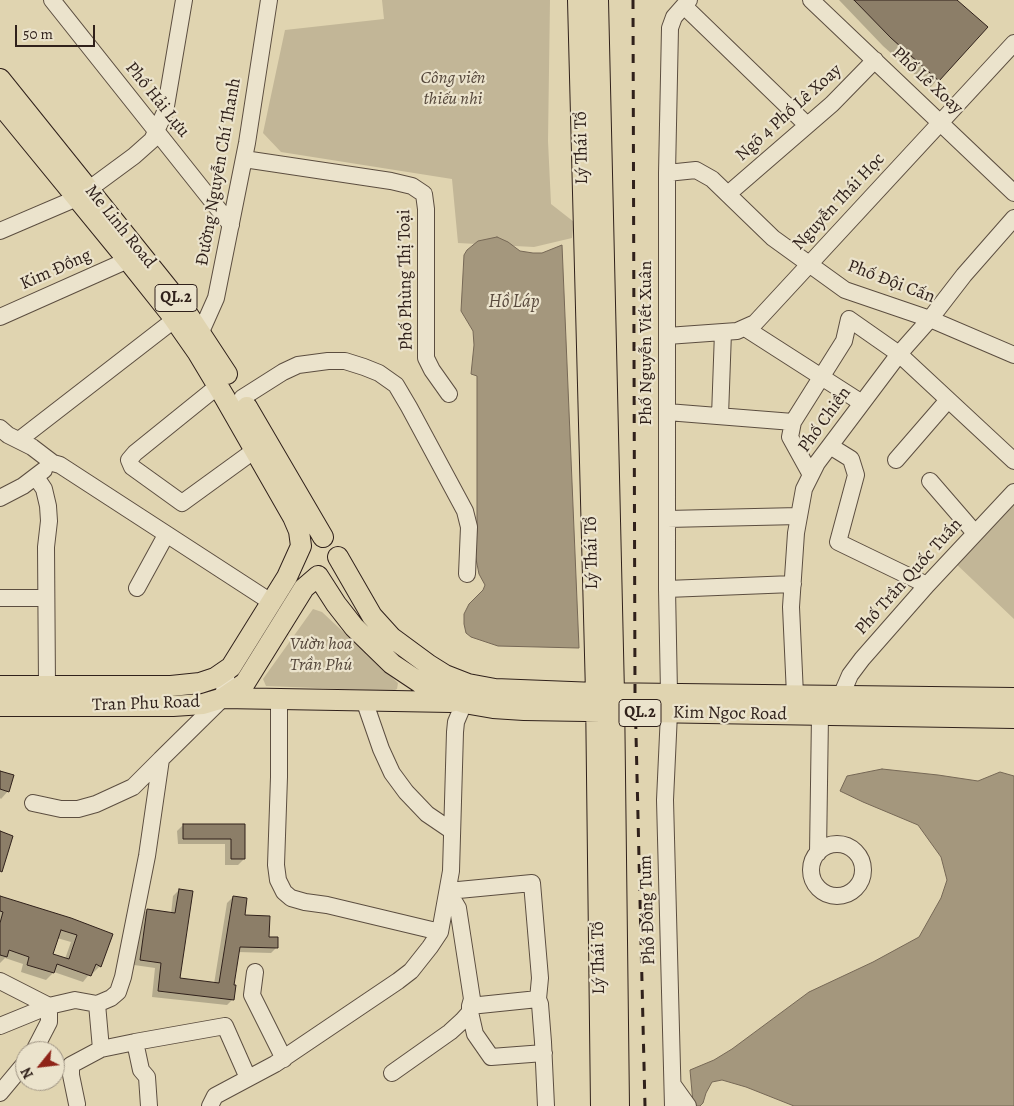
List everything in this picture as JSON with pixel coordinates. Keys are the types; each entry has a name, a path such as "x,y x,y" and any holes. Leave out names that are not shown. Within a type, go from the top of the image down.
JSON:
{"main road":[{"name":"Lý Thái Tổ","path":"578,0 619,1106"},
{"name":"Lý Thái Tổ","path":"598,0 605,703 601,1106"},
{"name":"Me Linh Road","path":"0,79 84,194 128,260 174,320 197,340 242,398 324,537"},
{"name":"Me Linh Road","path":"0,104 84,194 183,307 218,386 295,520 299,531 300,548"},
{"path":"227,671 287,576 300,548 310,538 324,537"},
{"name":"QL.2","path":"324,537 335,544 338,558"},
{"name":"QL.2","path":"300,548 299,557 302,566 309,573 318,576"},
{"name":"Kim Ngoc Road","path":"338,558 372,616 382,628 415,656 445,675 468,684 495,689 605,703"},
{"path":"318,576 332,571 338,558"},
{"name":"Kim Ngoc Road","path":"318,576 338,608 354,627 392,664 440,694 464,703 493,708 605,703 669,703 795,695 1014,698"},
{"name":"Tran Phu Road","path":"0,706 173,706 203,704 224,698 245,683 304,588 318,576"},
{"name":"Tran Phu Road","path":"0,686 186,684 208,681 227,671"},
{"path":"224,698 464,703"},
{"name":"Kim Ngoc Road","path":"669,703 820,715 1014,718"}],"street":[{"name":"Phố Hải Lựu","path":"52,0 231,225"},
{"path":"0,231 84,194 152,140 165,112 184,0"},
{"name":"Đường Nguyễn Chí Thanh","path":"197,340 216,298 244,159 269,0"},
{"name":"Phố Lê Xoay","path":"811,0 1014,193"},
{"path":"687,3 807,125"},
{"name":"Phố Nguyễn Viết Xuân","path":"669,703 666,589 667,173 670,28 674,17 687,3"},
{"name":"Nguyễn Thái Học","path":"667,336 737,331 755,323 1014,43"},
{"name":"Ngõ 4 Phố Lê Xoay","path":"728,194 832,104 875,60"},
{"name":"Phố Phùng Thị Toại","path":"244,159 391,181 412,186 424,194 426,209 426,358 432,370 450,394"},
{"name":"Phố Đội Cấn","path":"667,173 696,170 712,179 773,238 845,290 930,319 1014,355"},
{"name":"Phố Chiền","path":"795,695 791,607 796,533 804,489 817,463 898,354 930,319 964,275 1014,218"},
{"name":"Kim Đồng","path":"0,317 128,260"},
{"path":"811,475 790,437 793,422 844,341 850,319 898,354 1014,461"},
{"path":"19,440 174,320"},
{"path":"745,328 862,403"},
{"path":"720,416 723,332"},
{"path":"242,398 283,372 298,365 328,360 364,367 379,373 396,385 465,511 469,527 467,574"},
{"path":"218,386 135,453 129,460 132,467 182,503 255,450"},
{"path":"896,460 948,400"},
{"path":"667,412 793,422"},
{"path":"0,428 8,435 32,447 53,463 60,465 271,602"},
{"path":"830,446 851,459 856,475 838,542 927,586"},
{"path":"0,498 23,486 53,463"},
{"path":"36,476 44,489 48,506 46,686"},
{"path":"930,482 975,533"},
{"name":"Phố Trần Quốc Tuấn","path":"841,696 850,675 859,663 1014,492"},
{"path":"667,520 799,516"},
{"path":"137,588 166,535"},
{"path":"666,589 793,584"},
{"path":"0,598 46,598"},
{"path":"33,803 61,809 78,808 96,804 132,786 224,698 227,671"},
{"path":"279,699 276,865 278,880 284,892 291,898 305,902 440,932"},
{"path":"364,700 381,749 392,773 406,792 427,814 452,831"},
{"path":"210,1106 215,1096 284,1058 411,971 430,948 440,932 452,871 455,732 456,722 464,703"},
{"name":"Phố Đồng Tum","path":"669,703 665,800 673,1106"},
{"path":"818,852 820,715"},
{"path":"0,1026 49,1006 75,1000 96,1004 111,998 118,992 123,977 147,856 161,759"},
{"path":"448,891 532,883 540,978 538,999 544,1052 546,1106"},
{"path":"392,1073 450,1032 462,1021 470,1009 472,1000 458,908 448,891"},
{"path":"255,972 252,995 284,1058"},
{"path":"0,981 49,1006"},
{"path":"470,1009 538,999"},
{"path":"96,1004 102,1049"},
{"path":"39,1041 49,1022 49,1006"},
{"path":"470,1009 475,1034 491,1057 544,1052"},
{"path":"77,1104 71,1075 71,1064 102,1049 225,1026 248,1078"},
{"path":"135,1042 141,1070 147,1077 149,1106"},
{"path":"0,1094 15,1076"},
{"path":"673,1085 688,1106"}],"green space":[{"name":"Công viên thiếu nhi","path":"382,0 550,0 548,141 551,204 574,222 572,238 534,247 458,243 452,179 281,152 263,133 285,30 384,19"},
{"path":"1014,497 1014,619 953,561"},
{"name":"Vườn hoa Trần Phú","path":"313,609 322,612 398,683 397,689 393,691 266,686 263,679"}],"water":[{"name":"Hồ Láp","path":"497,237 520,251 533,253 542,253 562,245 579,648 498,646 471,637 466,633 464,624 464,614 469,604 483,590 485,585 479,574 475,554 477,528 477,376 471,374 474,345 473,331 461,311 464,255 478,241"},
{"path":"882,769 978,781 1000,772 1014,776 1014,1106 794,1106 746,1087 722,1080 712,1082 703,1103 700,1106 695,1106 693,1103 690,1070 714,1060 732,1049 809,992 873,962 919,937 941,898 947,880 941,857 918,825 840,791 847,776"}],"building":[{"path":"854,0 957,0 988,27 939,81 891,38"},
{"path":"0,771 14,775 9,792 0,789"},
{"path":"183,824 245,824 245,859 231,859 231,839 183,839"},
{"path":"0,831 13,836 2,872 0,871"},
{"path":"179,889 193,891 180,978 219,983 233,896 247,898 245,915 270,916 269,937 278,937 278,948 240,947 234,985 236,985 234,1000 158,991 161,963 140,960 147,909 175,913"},
{"path":"0,896 71,918 113,934 101,967 96,964 91,976 57,964 54,973 27,965 29,957 9,950 7,957 0,955 0,923 3,912 0,911","holes":["61,930 77,935 69,959 53,954"]}],"railway":[{"path":"633,0 635,693 645,1106"}]}
